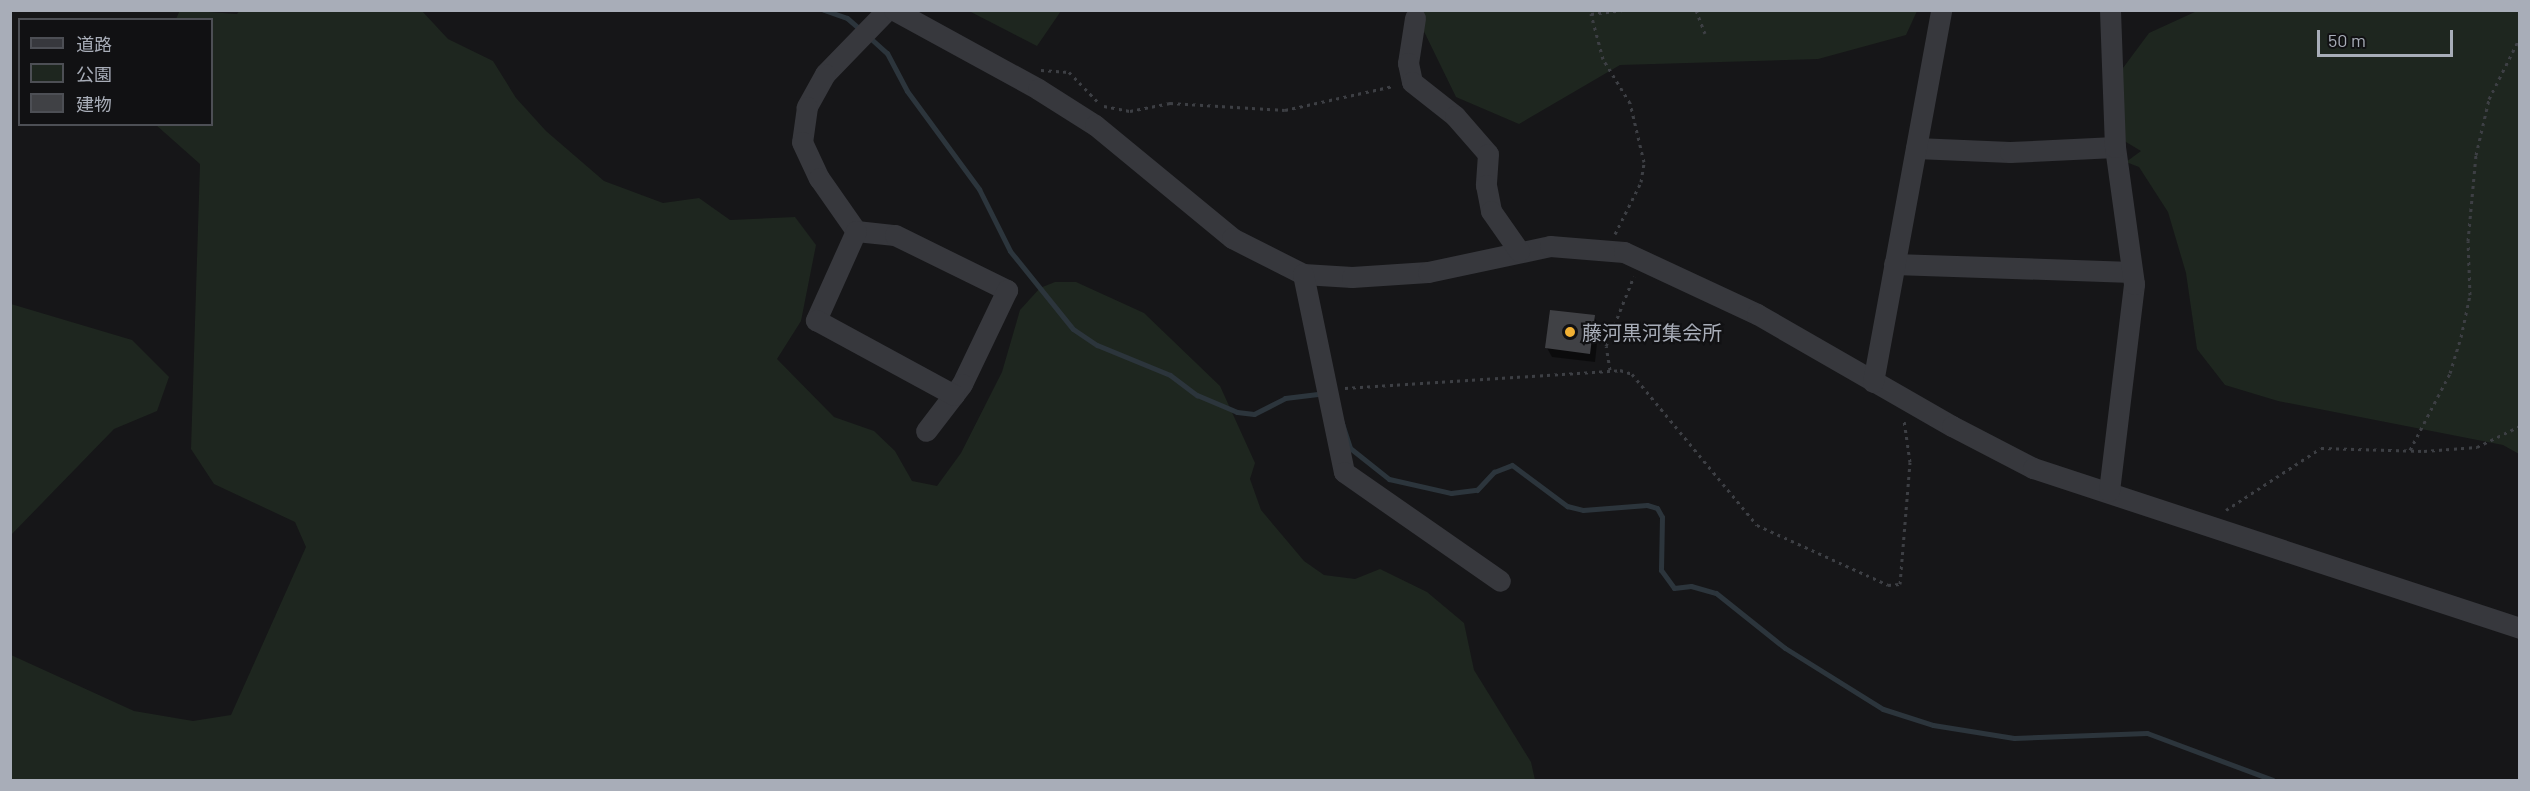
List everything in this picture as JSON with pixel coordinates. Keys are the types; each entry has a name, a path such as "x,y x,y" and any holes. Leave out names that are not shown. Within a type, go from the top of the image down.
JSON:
{"street":[{"path":"894,10 1026,82 1095,125 1232,238 1303,274 1352,277 1428,272 1550,246 1608,249 1641,258 1757,314 1907,401 2033,468 2520,627"},
{"path":"1873,382 1941,10"},
{"path":"2109,491 2134,284 2115,147 2110,10"},
{"path":"879,18 825,74 811,98 802,142 819,178 856,231 895,235 1006,290 954,395 926,431"},
{"path":"1415,18 1408,63 1412,82 1455,117 1488,154 1486,185 1491,211 1519,251"},
{"path":"1916,148 2010,152 2115,147"},
{"path":"856,231 816,320 954,395"},
{"path":"1894,264 2132,272"},
{"path":"1303,274 1327,399 1344,472 1500,581"}],"path":[{"path":"1608,249 1641,182 1644,162 1630,103 1603,59 1591,14 1622,10"},
{"path":"1696,10 1705,33"},
{"path":"2410,450 2450,373 2462,337 2470,295 2469,241 2476,155 2489,99 2520,37"},
{"path":"1026,82 1046,68 1069,72 1083,90 1103,106 1130,111 1170,103 1285,110 1412,82"},
{"path":"1610,370 1606,346 1641,258"},
{"path":"1327,399 1610,370 1632,374 1757,525 1888,585 1900,584 1910,462 1903,411 1907,401"},
{"path":"2213,526 2236,501 2269,485 2306,454 2321,448 2410,450 2477,447 2520,426"}],"green space":[{"path":"180,10 237,14 240,10 422,11 448,39 493,61 516,98 546,131 604,181 663,203 699,198 730,220 795,217 816,245 801,321 777,359 834,417 874,431 895,451 912,481 937,486 961,453 1002,372 1020,310 1040,288 1055,282 1076,282 1144,313 1220,386 1255,463 1250,479 1261,510 1304,561 1324,575 1355,579 1380,569 1427,592 1464,623 1474,670 1531,762 1535,780 11,780 11,655 134,711 193,721 231,715 306,547 295,522 214,484 191,449 200,164 157,126 213,126 213,18 176,18"},
{"path":"969,11 1061,11 1037,46"},
{"path":"1414,11 1917,11 1906,35 1818,59 1620,65 1519,124 1456,97"},
{"path":"2197,11 2519,11 2519,454 2503,445 2278,401 2225,385 2197,349 2186,273 2168,212 2139,167 2126,162 2141,151 2121,139 2120,72 2149,33"},
{"path":"11,304 132,340 169,377 157,411 114,429 11,535"}],"building":[{"path":"1550,310 1595,315 1590,354 1545,348"}],"waterway":[{"path":"824,10 847,18 862,31"},
{"path":"869,37 887,53 907,91 979,189 1010,251 1073,329 1097,345 1170,375 1197,395 1237,412 1254,414 1285,398 1320,394"},
{"path":"1339,414 1350,448 1389,479 1451,493 1477,490 1494,472 1512,465 1567,506 1583,510 1647,505 1657,508 1662,517 1661,570 1674,588 1691,586 1716,593 1785,648 1883,709 1933,725 2014,738 2147,733 2273,780"}],"place":[{"name":"藤河黒河集会所","path":"1570,332"}]}
